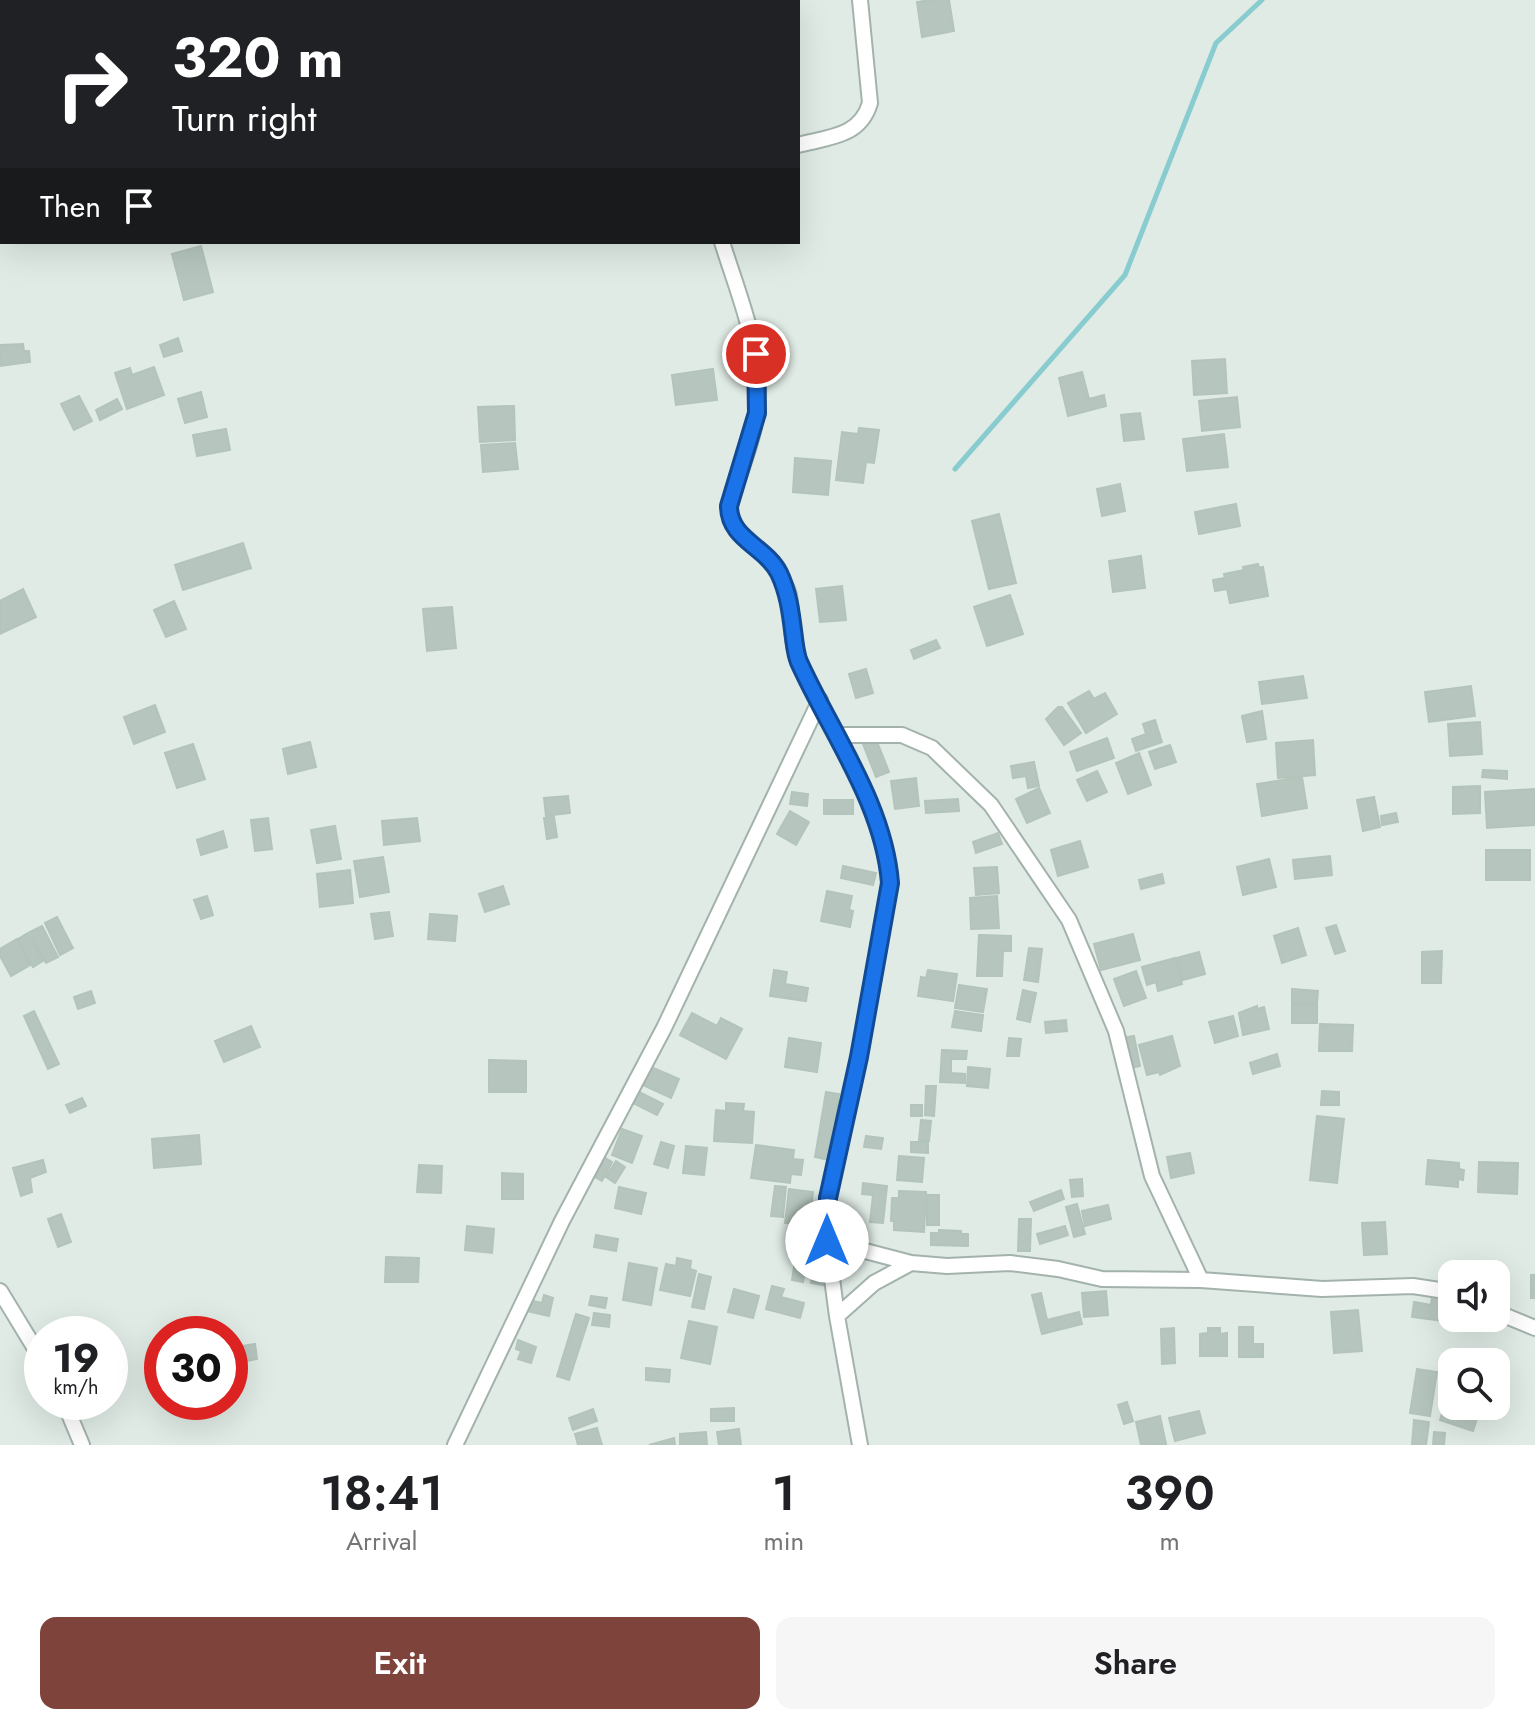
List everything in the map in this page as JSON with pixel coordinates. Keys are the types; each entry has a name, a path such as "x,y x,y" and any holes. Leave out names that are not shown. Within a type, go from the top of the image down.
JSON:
{"street":[{"path":"800,144 858,128 867,116 870,103 860,0"},
{"path":"723,244 756,354 758,381 757,413 729,506 729,518 735,530 768,559 788,591 797,659 820,700 882,835 888,856 890,883 859,1057 828,1198 827,1241 860,1445"},
{"path":"455,1445 562,1221 664,1028 820,700"},
{"path":"836,735 902,735 932,748 991,805 1043,881 1069,920 1116,1031 1152,1176 1201,1280"},
{"path":"827,1241 911,1263 947,1266 1010,1263 1102,1279 1201,1280 1322,1289 1413,1286 1438,1290"},
{"path":"837,1316 874,1283 911,1263"},
{"path":"0,1291 24,1330"},
{"path":"1510,1318 1535,1328"},
{"path":"72,1420 82,1445"}],"building":[{"path":"949,0 954,31 922,37 917,2"},
{"path":"201,246 213,292 184,300 172,254"},
{"path":"178,338 182,351 164,357 160,345"},
{"path":"23,344 24,351 29,351 30,362 0,366 0,345"},
{"path":"1225,359 1227,393 1194,395 1192,361"},
{"path":"154,367 164,395 127,409 115,373 130,368 132,375"},
{"path":"713,369 717,400 676,405 672,375"},
{"path":"1082,372 1089,399 1104,395 1106,406 1068,416 1059,378"},
{"path":"201,392 207,417 185,423 178,399"},
{"path":"79,396 92,421 74,430 61,404"},
{"path":"1237,397 1240,427 1202,431 1199,401"},
{"path":"117,399 122,409 100,420 96,410"},
{"path":"514,406 515,440 480,442 478,407"},
{"path":"1140,413 1144,439 1124,441 1121,415"},
{"path":"859,428 879,430 874,463 866,462 863,483 836,480 842,432 858,434"},
{"path":"226,429 230,450 197,456 193,435"},
{"path":"1224,434 1228,467 1187,471 1183,439"},
{"path":"515,443 518,469 483,472 481,445"},
{"path":"795,458 831,461 828,495 793,492"},
{"path":"1120,484 1125,511 1102,516 1097,489"},
{"path":"1236,504 1240,526 1199,534 1195,512"},
{"path":"999,514 1016,583 989,589 972,521"},
{"path":"243,543 251,568 183,590 175,565"},
{"path":"1141,556 1145,588 1113,592 1109,561"},
{"path":"1258,564 1259,568 1263,567 1268,596 1230,603 1227,589 1215,591 1213,580"},
{"path":"842,586 846,620 820,622 816,589"},
{"path":"23,589 36,617 0,634 0,601"},
{"path":"1010,595 1023,634 987,646 974,607"},
{"path":"174,601 186,629 166,637 154,610"},
{"path":"452,607 456,648 427,651 423,609"},
{"path":"936,640 940,648 914,659 911,650"},
{"path":"866,669 873,693 856,698 849,674"},
{"path":"1303,676 1307,698 1262,704 1259,682"},
{"path":"1471,686 1475,716 1429,722 1425,692"},
{"path":"1089,691 1094,699 1105,693 1117,714 1086,733 1068,703"},
{"path":"155,705 165,732 134,744 124,717"},
{"path":"1062,707 1081,733 1064,745 1046,719"},
{"path":"1262,711 1266,739 1247,742 1242,716"},
{"path":"1155,720 1162,742 1136,751 1132,739 1146,734 1143,724"},
{"path":"1480,722 1482,754 1450,756 1448,724"},
{"path":"1107,738 1114,758 1077,771 1070,752"},
{"path":"876,739 889,772 876,777 863,744"},
{"path":"1313,740 1315,775 1278,778 1276,743"},
{"path":"310,742 316,767 288,774 283,749"},
{"path":"193,744 205,779 177,788 165,753"},
{"path":"1170,745 1176,762 1155,769 1149,752"},
{"path":"1139,753 1151,785 1128,794 1116,763"},
{"path":"1034,762 1039,786 1028,788 1026,776 1013,778 1011,766"},
{"path":"1483,770 1507,771 1507,779 1482,777"},
{"path":"1097,771 1107,792 1087,801 1077,780"},
{"path":"1302,777 1307,808 1262,816 1257,784"},
{"path":"916,778 919,806 895,809 891,781"},
{"path":"1480,786 1480,813 1453,814 1453,787"},
{"path":"1039,788 1050,813 1027,823 1016,799"},
{"path":"1535,789 1535,825 1487,828 1485,792"},
{"path":"792,792 808,794 807,806 790,804"},
{"path":"568,796 570,813 546,816 544,798"},
{"path":"1374,797 1380,827 1363,831 1357,800"},
{"path":"958,799 959,811 926,813 925,801"},
{"path":"824,800 853,800 853,814 824,814"},
{"path":"790,811 809,822 796,845 777,834"},
{"path":"1396,813 1398,822 1382,825 1381,816"},
{"path":"554,817 557,837 547,839 544,818"},
{"path":"268,818 272,849 255,851 251,820"},
{"path":"417,818 420,841 384,845 382,821"},
{"path":"335,826 341,859 317,863 311,830"},
{"path":"223,831 227,847 201,855 197,840"},
{"path":"998,833 1002,844 976,853 973,842"},
{"path":"1080,841 1088,867 1058,876 1051,850"},
{"path":"1486,850 1530,850 1530,880 1486,880"},
{"path":"1330,856 1332,875 1295,879 1293,860"},
{"path":"383,857 389,892 360,897 354,861"},
{"path":"1269,859 1276,887 1243,895 1237,867"},
{"path":"843,866 876,873 873,885 841,878"},
{"path":"997,867 999,893 976,895 974,868"},
{"path":"350,870 353,903 320,907 317,874"},
{"path":"1162,874 1164,883 1141,889 1139,880"},
{"path":"503,886 509,904 485,912 479,894"},
{"path":"827,891 852,896 850,927 821,921"},
{"path":"207,896 213,915 201,919 194,900"},
{"path":"997,896 999,928 971,929 970,898"},
{"path":"389,912 393,936 375,939 371,914"},
{"path":"430,914 457,916 455,941 428,939"},
{"path":"57,917 73,948 60,955 45,923"},
{"path":"1336,925 1345,951 1335,954 1326,928"},
{"path":"42,926 58,957 46,963 30,932"},
{"path":"1298,928 1306,955 1282,963 1274,936"},
{"path":"28,933 43,961 33,967 18,939"},
{"path":"1133,934 1140,960 1101,970 1094,944"},
{"path":"979,935 1011,936 1011,951 1003,951 1002,976 977,976"},
{"path":"17,939 30,965 11,976 0,956 0,949"},
{"path":"1029,948 1042,949 1038,982 1024,980"},
{"path":"1442,951 1441,983 1422,983 1422,952"},
{"path":"1199,952 1205,974 1183,980 1177,958"},
{"path":"1175,958 1182,984 1158,991 1156,982 1147,985 1142,967"},
{"path":"774,970 787,972 785,984 808,988 806,1001 770,996"},
{"path":"928,970 957,974 953,1001 918,996 921,977 926,978"},
{"path":"1136,971 1146,998 1124,1006 1114,979"},
{"path":"959,985 987,989 983,1012 955,1008"},
{"path":"1292,989 1318,991 1317,1003 1292,1003"},
{"path":"1023,990 1036,993 1030,1022 1017,1019"},
{"path":"91,991 95,1003 78,1009 74,997"},
{"path":"1317,1004 1317,1023 1292,1023 1292,1005"},
{"path":"1257,1006 1257,1009 1264,1007 1269,1029 1243,1035 1239,1013"},
{"path":"34,1011 59,1064 48,1069 24,1016"},
{"path":"955,1011 983,1015 981,1031 952,1027"},
{"path":"692,1013 717,1026 721,1018 742,1029 726,1059 680,1035"},
{"path":"1233,1016 1238,1036 1215,1043 1209,1022"},
{"path":"1066,1020 1067,1031 1046,1033 1045,1022"},
{"path":"1320,1024 1353,1025 1352,1051 1319,1051"},
{"path":"251,1026 260,1047 224,1062 215,1041"},
{"path":"1134,1036 1140,1066 1127,1069 1122,1038"},
{"path":"1172,1036 1180,1066 1160,1075 1159,1072 1147,1075 1139,1045"},
{"path":"789,1038 821,1043 817,1072 785,1067"},
{"path":"1009,1038 1021,1039 1019,1056 1007,1056"},
{"path":"942,1050 967,1051 966,1059 951,1059 951,1073 965,1074 965,1083 940,1082"},
{"path":"1277,1054 1280,1066 1253,1074 1250,1063"},
{"path":"489,1060 526,1061 526,1092 489,1092"},
{"path":"651,1067 679,1079 671,1098 643,1085"},
{"path":"968,1067 990,1069 988,1088 967,1086"},
{"path":"926,1086 936,1086 934,1116 925,1115"},
{"path":"635,1090 663,1104 657,1115 629,1101"},
{"path":"1322,1091 1339,1092 1339,1105 1321,1105"},
{"path":"826,1092 839,1094 829,1160 815,1157"},
{"path":"82,1098 86,1106 70,1113 66,1105"},
{"path":"726,1103 744,1104 743,1111 754,1112 752,1143 714,1141 716,1110 726,1111"},
{"path":"911,1105 922,1105 922,1116 911,1116"},
{"path":"1317,1116 1344,1119 1337,1183 1310,1180"},
{"path":"921,1120 931,1121 929,1141 919,1140"},
{"path":"622,1129 642,1136 632,1163 612,1155"},
{"path":"199,1135 201,1164 154,1168 152,1139"},
{"path":"866,1136 883,1138 881,1149 864,1147"},
{"path":"661,1142 674,1146 668,1168 654,1164"},
{"path":"911,1142 928,1142 928,1153 911,1152"},
{"path":"756,1145 794,1150 793,1159 803,1160 801,1175 791,1174 790,1183 751,1178"},
{"path":"686,1146 707,1148 704,1175 683,1173"},
{"path":"1190,1153 1194,1173 1171,1178 1167,1157"},
{"path":"899,1156 924,1158 922,1182 897,1180"},
{"path":"604,1157 612,1162 602,1181 593,1176"},
{"path":"43,1160 46,1172 30,1178 32,1192 21,1196 13,1168"},
{"path":"1428,1160 1459,1163 1459,1169 1464,1170 1463,1180 1458,1179 1458,1187 1426,1184"},
{"path":"616,1161 625,1167 615,1183 606,1177"},
{"path":"1479,1162 1518,1163 1517,1194 1478,1192"},
{"path":"419,1165 442,1166 441,1193 417,1192"},
{"path":"502,1173 523,1174 523,1199 502,1199"},
{"path":"1082,1179 1083,1196 1072,1197 1070,1180"},
{"path":"863,1183 887,1186 883,1223 870,1222 873,1195 862,1194"},
{"path":"775,1186 786,1187 783,1217 771,1216"},
{"path":"619,1187 646,1193 641,1214 615,1208"},
{"path":"789,1189 813,1192 809,1226 785,1223"},
{"path":"1061,1190 1064,1199 1034,1211 1030,1202"},
{"path":"899,1191 926,1192 924,1232 894,1230 894,1221 891,1221 892,1198 899,1198"},
{"path":"927,1195 939,1195 939,1225 927,1225"},
{"path":"1077,1204 1085,1234 1074,1237 1066,1207"},
{"path":"1108,1205 1111,1219 1085,1226 1082,1211"},
{"path":"61,1214 71,1242 58,1247 48,1219"},
{"path":"1019,1219 1031,1219 1030,1251 1018,1251"},
{"path":"1385,1222 1387,1254 1364,1255 1362,1223"},
{"path":"467,1226 494,1229 492,1253 465,1250"},
{"path":"1065,1226 1068,1235 1040,1244 1037,1234"},
{"path":"939,1230 968,1234 968,1246 931,1245 931,1233 939,1233"},
{"path":"596,1235 618,1239 616,1251 594,1247"},
{"path":"796,1254 807,1256 803,1282 792,1280"},
{"path":"814,1256 826,1258 823,1285 811,1283"},
{"path":"386,1257 419,1258 418,1282 385,1282"},
{"path":"677,1258 691,1261 690,1269 696,1271 690,1296 660,1290 666,1264 676,1266"},
{"path":"629,1263 657,1268 651,1305 623,1300"},
{"path":"699,1274 711,1277 704,1309 692,1307"},
{"path":"1531,1275 1535,1275 1535,1298 1531,1298"},
{"path":"772,1286 784,1289 781,1297 804,1303 800,1318 766,1309"},
{"path":"734,1289 759,1296 753,1318 728,1312"},
{"path":"1106,1291 1108,1315 1084,1317 1082,1293"},
{"path":"1041,1293 1047,1320 1079,1312 1082,1324 1042,1334 1032,1295"},
{"path":"544,1295 553,1298 549,1316 527,1311 529,1300 542,1303"},
{"path":"591,1296 607,1298 605,1308 589,1305"},
{"path":"1432,1297 1438,1298 1438,1320 1412,1317 1414,1302 1431,1305"},
{"path":"1358,1310 1362,1351 1334,1353 1331,1312"},
{"path":"594,1313 610,1315 609,1327 592,1325"},
{"path":"576,1314 589,1318 569,1380 557,1376"},
{"path":"689,1321 717,1327 710,1364 681,1358"},
{"path":"1239,1327 1253,1327 1253,1344 1263,1344 1263,1357 1239,1357"},
{"path":"1174,1328 1175,1363 1162,1364 1161,1329"},
{"path":"1208,1328 1220,1328 1220,1334 1227,1333 1227,1356 1200,1356 1200,1334 1208,1333"},
{"path":"518,1340 536,1347 531,1363 518,1359 521,1351 516,1349"},
{"path":"255,1344 257,1359 248,1361 248,1345"},
{"path":"646,1368 670,1370 669,1382 646,1380"},
{"path":"1417,1369 1437,1372 1430,1416 1410,1413"},
{"path":"1127,1402 1133,1421 1124,1424 1118,1405"},
{"path":"734,1408 734,1421 711,1421 711,1409"},
{"path":"593,1409 597,1421 573,1430 569,1418"},
{"path":"1199,1411 1205,1433 1175,1441 1169,1418"},
{"path":"1160,1416 1166,1444 1141,1445 1136,1422"},
{"path":"1414,1420 1429,1422 1426,1445 1412,1445"},
{"path":"1440,1420 1477,1420 1473,1431"},
{"path":"597,1428 602,1445 578,1445 575,1434"},
{"path":"739,1429 741,1445 719,1445 717,1432"},
{"path":"706,1432 707,1445 680,1445 680,1434"},
{"path":"1434,1432 1445,1433 1444,1445 1433,1445"},
{"path":"674,1438 675,1445 649,1445"}],"waterway":[{"path":"955,469 1125,275 1216,43 1262,0"}],"route":[{"path":"756,354 757,413 729,506 729,518 735,530 776,567 788,591 797,659 820,700 875,817 888,856 890,883 859,1057 828,1198 827,1241"}]}
